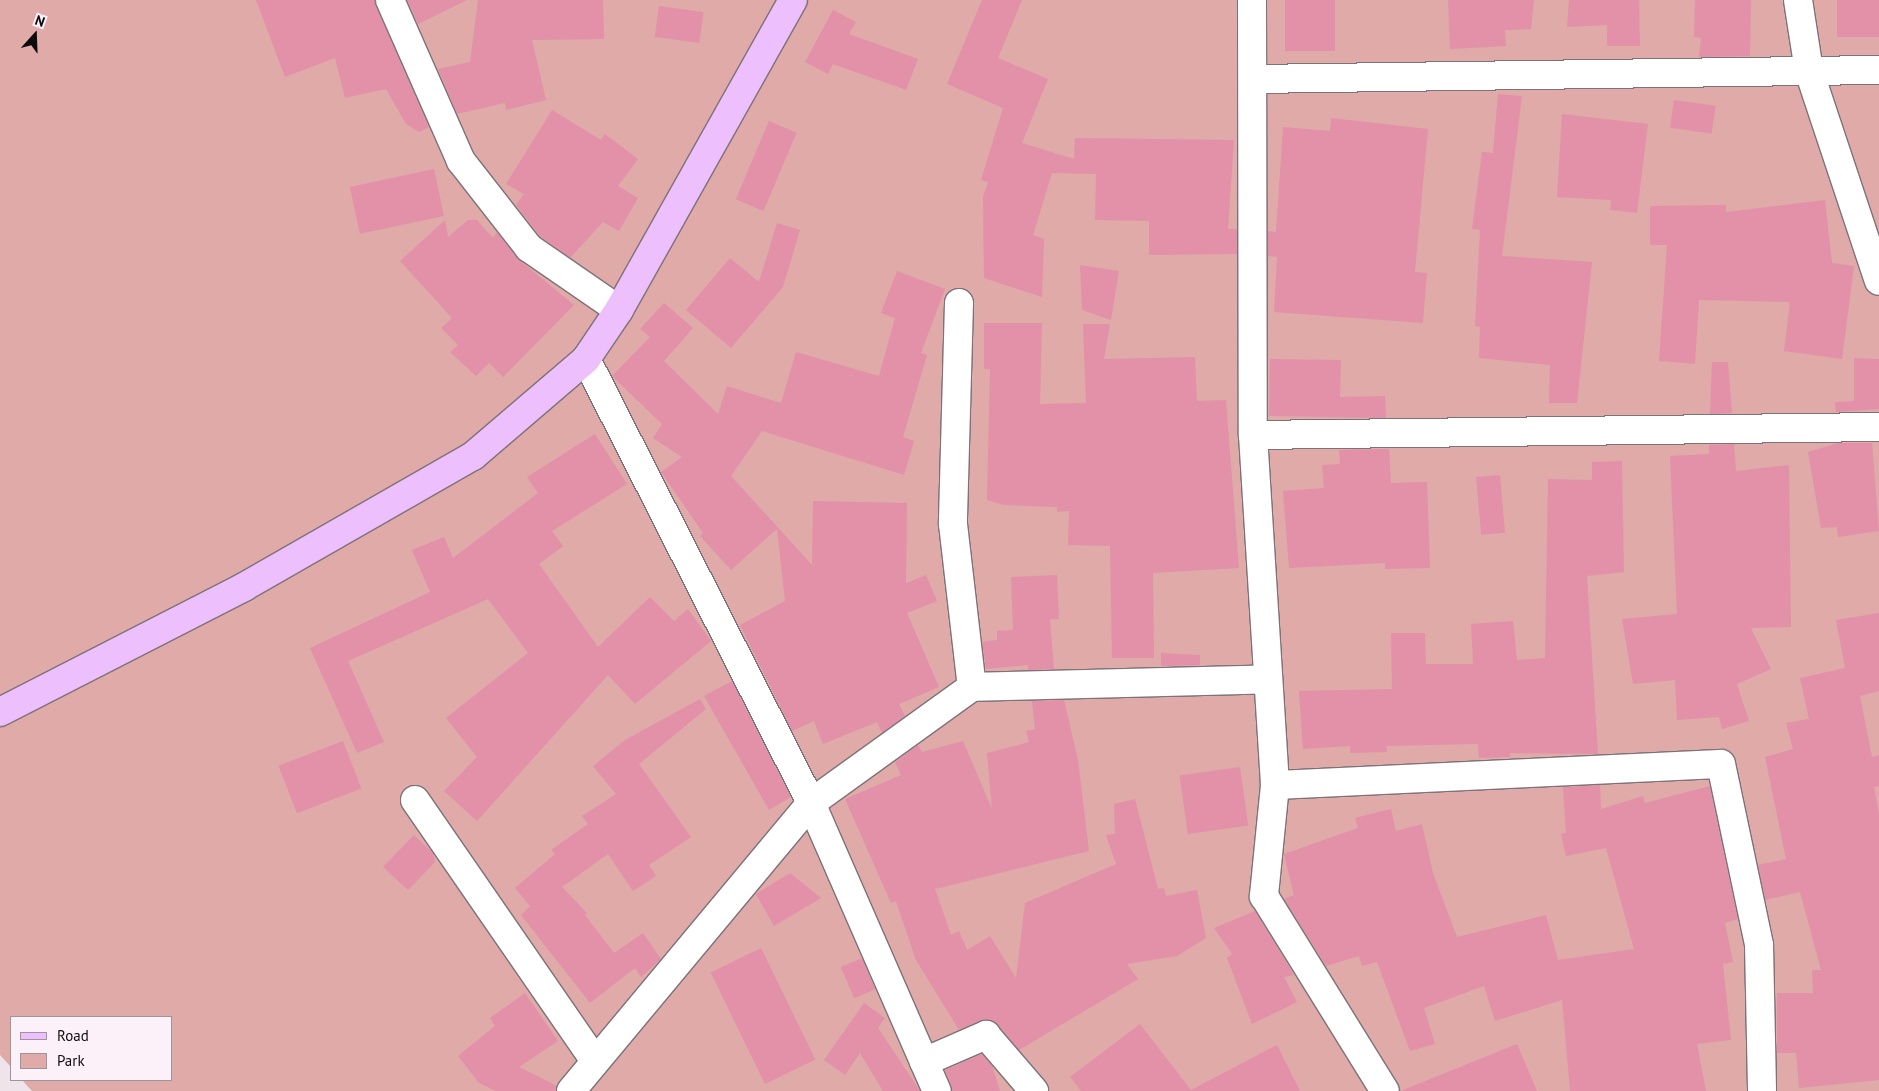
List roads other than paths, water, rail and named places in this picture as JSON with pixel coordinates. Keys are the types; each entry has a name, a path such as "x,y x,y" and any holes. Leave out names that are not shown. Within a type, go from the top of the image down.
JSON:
{"main road":[{"path":"0,712 244,587 473,456 586,359 619,310 794,0"}],"street":[{"path":"390,0 461,161 529,248 619,310"},
{"path":"1252,0 1254,79 1253,435 1275,785 1264,896 1385,1091"},
{"path":"1798,0 1809,71 1879,281"},
{"path":"1254,79 1879,70"},
{"path":"959,303 953,524 972,687"},
{"path":"586,359 811,804 937,1091"},
{"path":"1253,435 1879,427"},
{"path":"571,1091 594,1059 811,804 972,687 1268,679"},
{"path":"1275,785 1721,764 1759,945 1762,1091"},
{"path":"415,800 594,1059"},
{"path":"924,1062 986,1036 1034,1091"}]}
